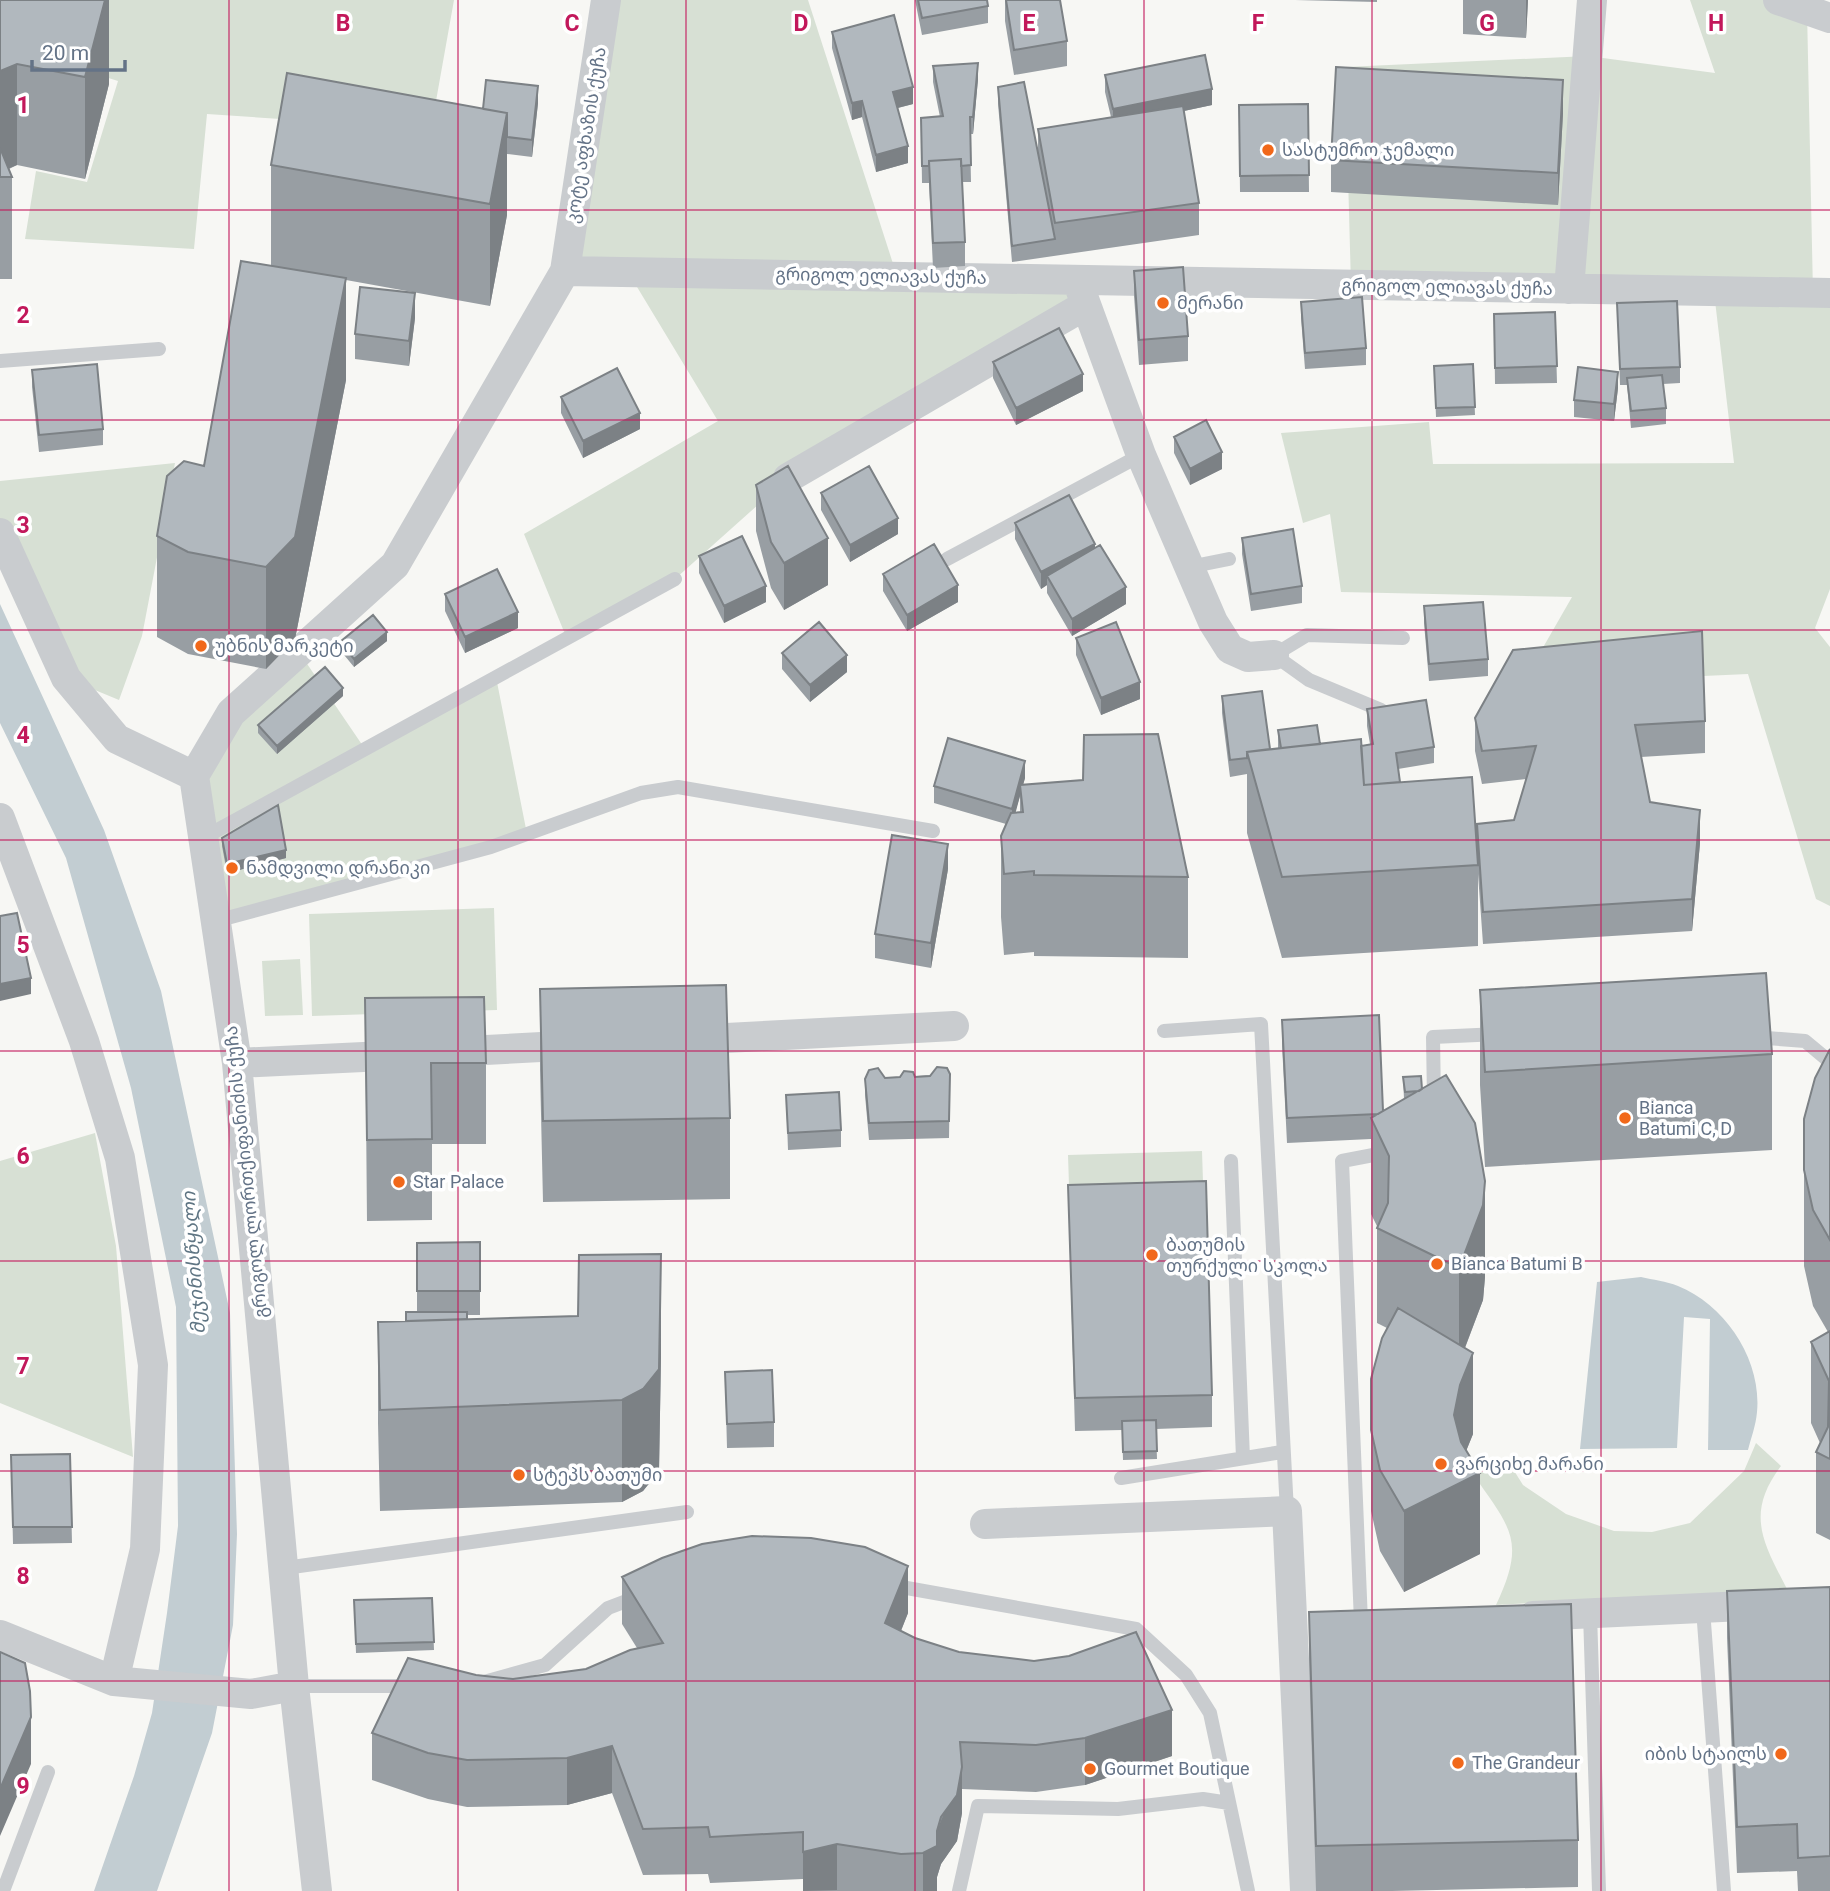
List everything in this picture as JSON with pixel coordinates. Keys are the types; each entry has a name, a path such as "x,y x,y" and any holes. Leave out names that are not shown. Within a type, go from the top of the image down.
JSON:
{"street":[{"name":"კოტე აფხაზის ქუჩა","path":"565,271 606,0"},
{"path":"1569,289 1592,0"},
{"path":"1778,0 1830,18"},
{"name":"გრიგოლ ელიავას ქუჩა","path":"565,271 1081,293 1569,289 1830,293"},
{"path":"0,533 66,678 117,739 194,776 231,713 396,565 565,271"},
{"path":"788,478 1081,293 1141,455 1213,622 1230,649 1248,657 1274,655"},
{"name":"გრიგოლ ლორთქიფანიძის ქუჩა","path":"194,776 237,1063 294,1686 317,1891"},
{"path":"0,818 84,1041 120,1158 153,1365 145,1549 114,1681"},
{"path":"665,1041 954,1026"},
{"path":"237,1063 610,1044"},
{"path":"985,1524 1287,1511 1313,1624 1305,1891"},
{"path":"1504,1617 1830,1602"},
{"path":"1313,1624 1375,1622"},
{"path":"0,1635 114,1681 251,1694 294,1686"}],"lane":[{"path":"0,361 159,349"},
{"path":"947,559 1141,455"},
{"path":"1189,567 1229,559"},
{"path":"203,838 675,579"},
{"path":"1381,710 1309,680 1274,655 1307,635 1404,638"},
{"path":"216,921 491,847 641,793 678,787 933,831"},
{"path":"1164,1031 1261,1024 1287,1511"},
{"path":"1435,1116 1433,1037 1511,1034"},
{"path":"1742,1036 1805,1041 1830,1062"},
{"path":"1375,1622 1342,1161 1409,1148"},
{"path":"1231,1161 1243,1458"},
{"path":"1121,1478 1282,1452"},
{"path":"285,1569 687,1512"},
{"path":"876,1583 1136,1629 1186,1675 1210,1713 1248,1891"},
{"path":"463,1685 477,1685 545,1665 608,1608 654,1590"},
{"path":"1703,1609 1724,1891"},
{"path":"1590,1614 1600,1891"},
{"path":"294,1686 421,1686"},
{"path":"3,1891 48,1773"},
{"path":"959,1891 978,1805 1118,1809 1203,1799 1229,1803"}],"shaded area":[{"path":"0,0 454,0 431,129 207,114 194,249 25,239 36,171 87,182 118,81 3,45"},
{"path":"606,0 808,0 897,276 1077,280 1084,306 788,478 675,579 567,639 524,534 718,421 628,272 565,271"},
{"path":"1690,0 1778,0 1807,10 1813,293 1830,293 1830,589 1815,628 1830,647 1830,906 1816,899 1748,674 1522,684 1572,597 1341,592 1330,514 1303,523 1281,433 1429,422 1433,464 1734,463 1714,292 1351,285 1345,67 1588,56 1715,73"},
{"path":"175,463 142,636 119,700 66,678 0,533 0,481"},
{"path":"299,652 365,749 496,677 527,834 216,921 194,776"},
{"path":"494,908 497,1010 312,1016 309,914"},
{"path":"300,959 303,1015 265,1016 262,961"},
{"path":"95,1133 116,1246 133,1457 0,1403 0,1161"},
{"path":"1202,1151 1204,1212 1070,1216 1068,1155"},
{"path":"1756,1443 1781,1466 1763,1499 1761,1514 1765,1542 1787,1589 1496,1605 1511,1565 1510,1535 1497,1508 1473,1474 1506,1458 1523,1485 1566,1514 1614,1531 1652,1532 1690,1523 1744,1471"}],"water":[{"name":"მეჯინისწყალი","path":"0,604 104,830 161,991 230,1313 237,1534 233,1625 212,1733 157,1891 94,1891 134,1776 152,1713 167,1613 178,1526 176,1307 131,1088 66,858 0,723"},
{"path":"1641,1277 1673,1284 1695,1295 1725,1321 1737,1337 1754,1373 1757,1393 1756,1417 1748,1450 1708,1450 1710,1319 1684,1317 1677,1448 1580,1449 1597,1282"}],"building":[{"path":"0,0 105,0 85,77 17,64 0,71"},
{"path":"918,0 987,0 988,6 922,18"},
{"path":"1006,0 1060,0 1067,41 1014,50"},
{"path":"894,15 913,87 893,92 908,146 876,155 862,101 852,103 832,32"},
{"path":"1205,55 1212,89 1113,109 1105,75"},
{"path":"978,63 973,117 970,117 971,165 961,166 961,159 929,161 929,166 922,166 921,118 943,116 933,66"},
{"path":"1336,67 1563,80 1558,173 1331,160"},
{"path":"287,73 507,113 490,204 271,165"},
{"path":"486,80 538,86 532,140 507,137 507,113 483,109"},
{"path":"1024,82 1055,239 1012,246 998,87"},
{"path":"1308,104 1309,175 1240,176 1239,105"},
{"path":"1183,106 1199,203 1055,223 1038,129"},
{"path":"0,148 12,177 0,177"},
{"path":"961,159 965,242 933,243 929,161"},
{"path":"241,261 346,278 295,537 266,567 188,552 157,536 167,476 184,461 204,466"},
{"path":"1183,267 1188,336 1139,340 1134,271"},
{"path":"360,287 415,293 409,341 355,334"},
{"path":"1362,297 1366,348 1305,353 1301,302"},
{"path":"1677,301 1680,367 1620,369 1617,303"},
{"path":"1555,312 1557,366 1495,368 1494,314"},
{"path":"1059,328 1083,374 1016,408 993,362"},
{"path":"97,364 103,429 39,435 32,370"},
{"path":"1473,364 1475,407 1436,408 1434,366"},
{"path":"1578,367 1618,372 1614,404 1574,400"},
{"path":"617,368 640,413 583,441 561,397"},
{"path":"1662,375 1666,408 1631,411 1627,378"},
{"path":"1206,420 1222,452 1190,469 1174,437"},
{"path":"788,466 828,538 784,563 771,542 756,485"},
{"path":"869,466 898,518 850,545 821,493"},
{"path":"1069,495 1095,544 1041,572 1015,523"},
{"path":"1293,529 1302,586 1251,594 1242,538"},
{"path":"742,536 766,586 724,606 699,556"},
{"path":"934,544 958,585 907,615 883,574"},
{"path":"1100,545 1126,587 1072,619 1047,576"},
{"path":"497,569 518,612 465,637 445,594"},
{"path":"1483,602 1488,659 1429,664 1424,606"},
{"path":"373,615 387,632 354,659 340,642"},
{"path":"819,622 847,655 810,685 782,653"},
{"path":"1116,622 1140,682 1101,698 1076,638"},
{"path":"1702,631 1705,721 1635,725 1650,802 1700,810 1692,899 1483,912 1477,824 1514,820 1536,746 1482,751 1475,718 1513,650"},
{"path":"325,667 343,688 277,746 258,725"},
{"path":"1262,691 1270,749 1247,752 1247,758 1230,760 1222,696"},
{"path":"1426,700 1434,747 1396,753 1400,782 1364,785 1361,746 1373,744 1367,709"},
{"path":"1317,725 1320,744 1281,748 1278,730"},
{"path":"1158,734 1188,877 1034,875 1034,871 1004,874 1001,836 1011,813 1023,812 1020,785 1083,780 1084,735"},
{"path":"948,738 1025,761 1012,809 934,786"},
{"path":"1361,739 1364,785 1472,777 1478,865 1282,877 1247,752"},
{"path":"278,805 286,850 227,864 222,838"},
{"path":"892,835 948,844 931,943 875,934"},
{"path":"17,913 31,978 0,984 0,916"},
{"path":"1766,973 1772,1054 1485,1072 1480,990"},
{"path":"726,985 730,1118 543,1121 540,989"},
{"path":"484,997 486,1063 431,1063 432,1139 367,1140 365,998"},
{"path":"1379,1015 1383,1111 1378,1114 1287,1118 1282,1020"},
{"path":"1830,1049 1830,1240 1813,1210 1804,1170 1804,1119 1815,1078"},
{"path":"937,1067 947,1068 950,1074 949,1121 869,1123 865,1079 869,1070 878,1068 885,1078 900,1077 904,1071 913,1072 915,1077 930,1076"},
{"path":"1446,1075 1475,1123 1485,1181 1483,1205 1459,1268 1377,1228 1388,1203 1389,1156 1371,1118"},
{"path":"1421,1076 1422,1089 1405,1092 1403,1077"},
{"path":"839,1092 841,1130 788,1133 786,1095"},
{"path":"1206,1181 1212,1395 1075,1398 1068,1185"},
{"path":"480,1242 480,1291 417,1291 417,1243"},
{"path":"661,1254 659,1369 643,1389 622,1400 380,1410 378,1322 578,1316 579,1255"},
{"path":"1398,1308 1473,1353 1460,1385 1454,1415 1461,1442 1480,1473 1404,1511 1380,1470 1371,1430 1371,1379 1382,1338"},
{"path":"406,1312 467,1312 467,1319 406,1321"},
{"path":"1830,1331 1830,1459 1816,1452 1828,1427 1829,1381 1811,1342"},
{"path":"772,1370 774,1422 727,1424 725,1372"},
{"path":"1156,1420 1157,1451 1123,1452 1122,1421"},
{"path":"70,1454 72,1527 13,1527 11,1455"},
{"path":"752,1536 811,1538 865,1547 908,1566 885,1623 915,1638 959,1652 1034,1661 1069,1656 1136,1632 1172,1710 1085,1738 1036,1745 960,1742 962,1767 957,1795 941,1817 937,1846 923,1853 901,1854 837,1844 803,1852 803,1832 710,1837 708,1827 643,1829 612,1746 567,1758 467,1760 428,1753 372,1733 408,1658 476,1675 513,1679 586,1669 630,1650 663,1643 622,1577 662,1558 702,1544"},
{"name":"იბის სტაილს","path":"1830,1587 1830,1856 1798,1858 1797,1824 1737,1827 1727,1591"},
{"path":"432,1598 434,1642 356,1644 354,1600"},
{"path":"1571,1604 1578,1840 1316,1846 1309,1612"},
{"path":"0,1652 25,1663 31,1717 0,1789"}],"place":[{"name":"სასტუმრო ჯემალი","path":"1268,150"},
{"name":"მერანი","path":"1163,303"},
{"name":"უბნის მარკეტი","path":"201,646"},
{"name":"ნამდვილი დრანიკი","path":"232,868"},
{"name":"Bianca Batumi C, D","path":"1625,1118"},
{"name":"Star Palace","path":"399,1182"},
{"name":"ბათუმის თურქული სკოლა","path":"1152,1255"},
{"name":"Bianca Batumi B","path":"1437,1264"},
{"name":"ვარციხე მარანი","path":"1441,1464"},
{"name":"სტეპს ბათუმი","path":"519,1475"},
{"name":"იბის სტაილს","path":"1781,1754"},
{"name":"The Grandeur","path":"1458,1763"},
{"name":"Gourmet Boutique","path":"1090,1769"}]}
